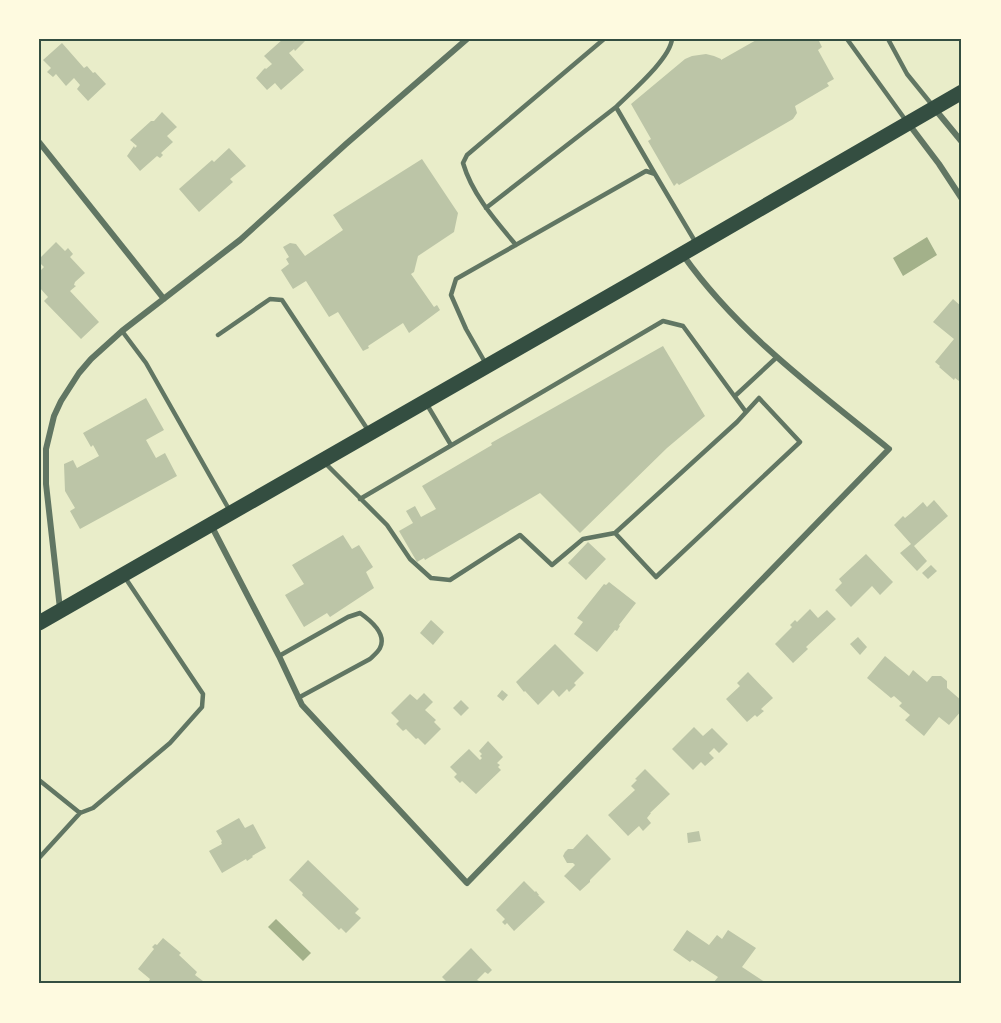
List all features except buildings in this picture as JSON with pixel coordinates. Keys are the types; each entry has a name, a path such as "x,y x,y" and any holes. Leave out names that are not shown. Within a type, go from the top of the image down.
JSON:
{"main road":[{"path":"39,622 962,92"}],"street":[{"path":"60,610 45,467 49,432 54,416 60,401 79,373 122,331 240,240 467,39"},
{"path":"934,108 962,142"},
{"path":"908,123 962,199"},
{"path":"39,142 164,299"},
{"path":"210,524 302,705 467,883 889,449 777,357 719,300 683,254"}],"lane":[{"path":"516,245 486,208 467,176 463,163 467,155 604,39"},
{"path":"486,208 616,107 659,64 671,46 672,39"},
{"path":"847,39 908,123"},
{"path":"888,39 907,74 934,108"},
{"path":"616,107 697,245"},
{"path":"487,366 466,329 451,295 456,279 646,171 655,174"},
{"path":"218,335 270,299 282,300 370,432"},
{"path":"360,499 663,321 683,326 746,412"},
{"path":"122,331 146,363 231,513"},
{"path":"735,396 777,357"},
{"path":"322,460 387,525 410,559 430,578 450,580 520,535 552,565 583,539 615,533 737,422 759,398 800,442 656,577 615,533"},
{"path":"424,401 451,445"},
{"path":"39,858 80,813 93,808 170,743 202,707 203,694 122,574"},
{"path":"279,656 348,617 360,614 368,618 380,635 382,642 380,650 370,659 298,698"},
{"path":"39,780 80,813"}],"shaded area":[{"path":"927,237 937,255 903,276 893,258"},
{"path":"276,919 311,953 303,961 268,927"}]}
